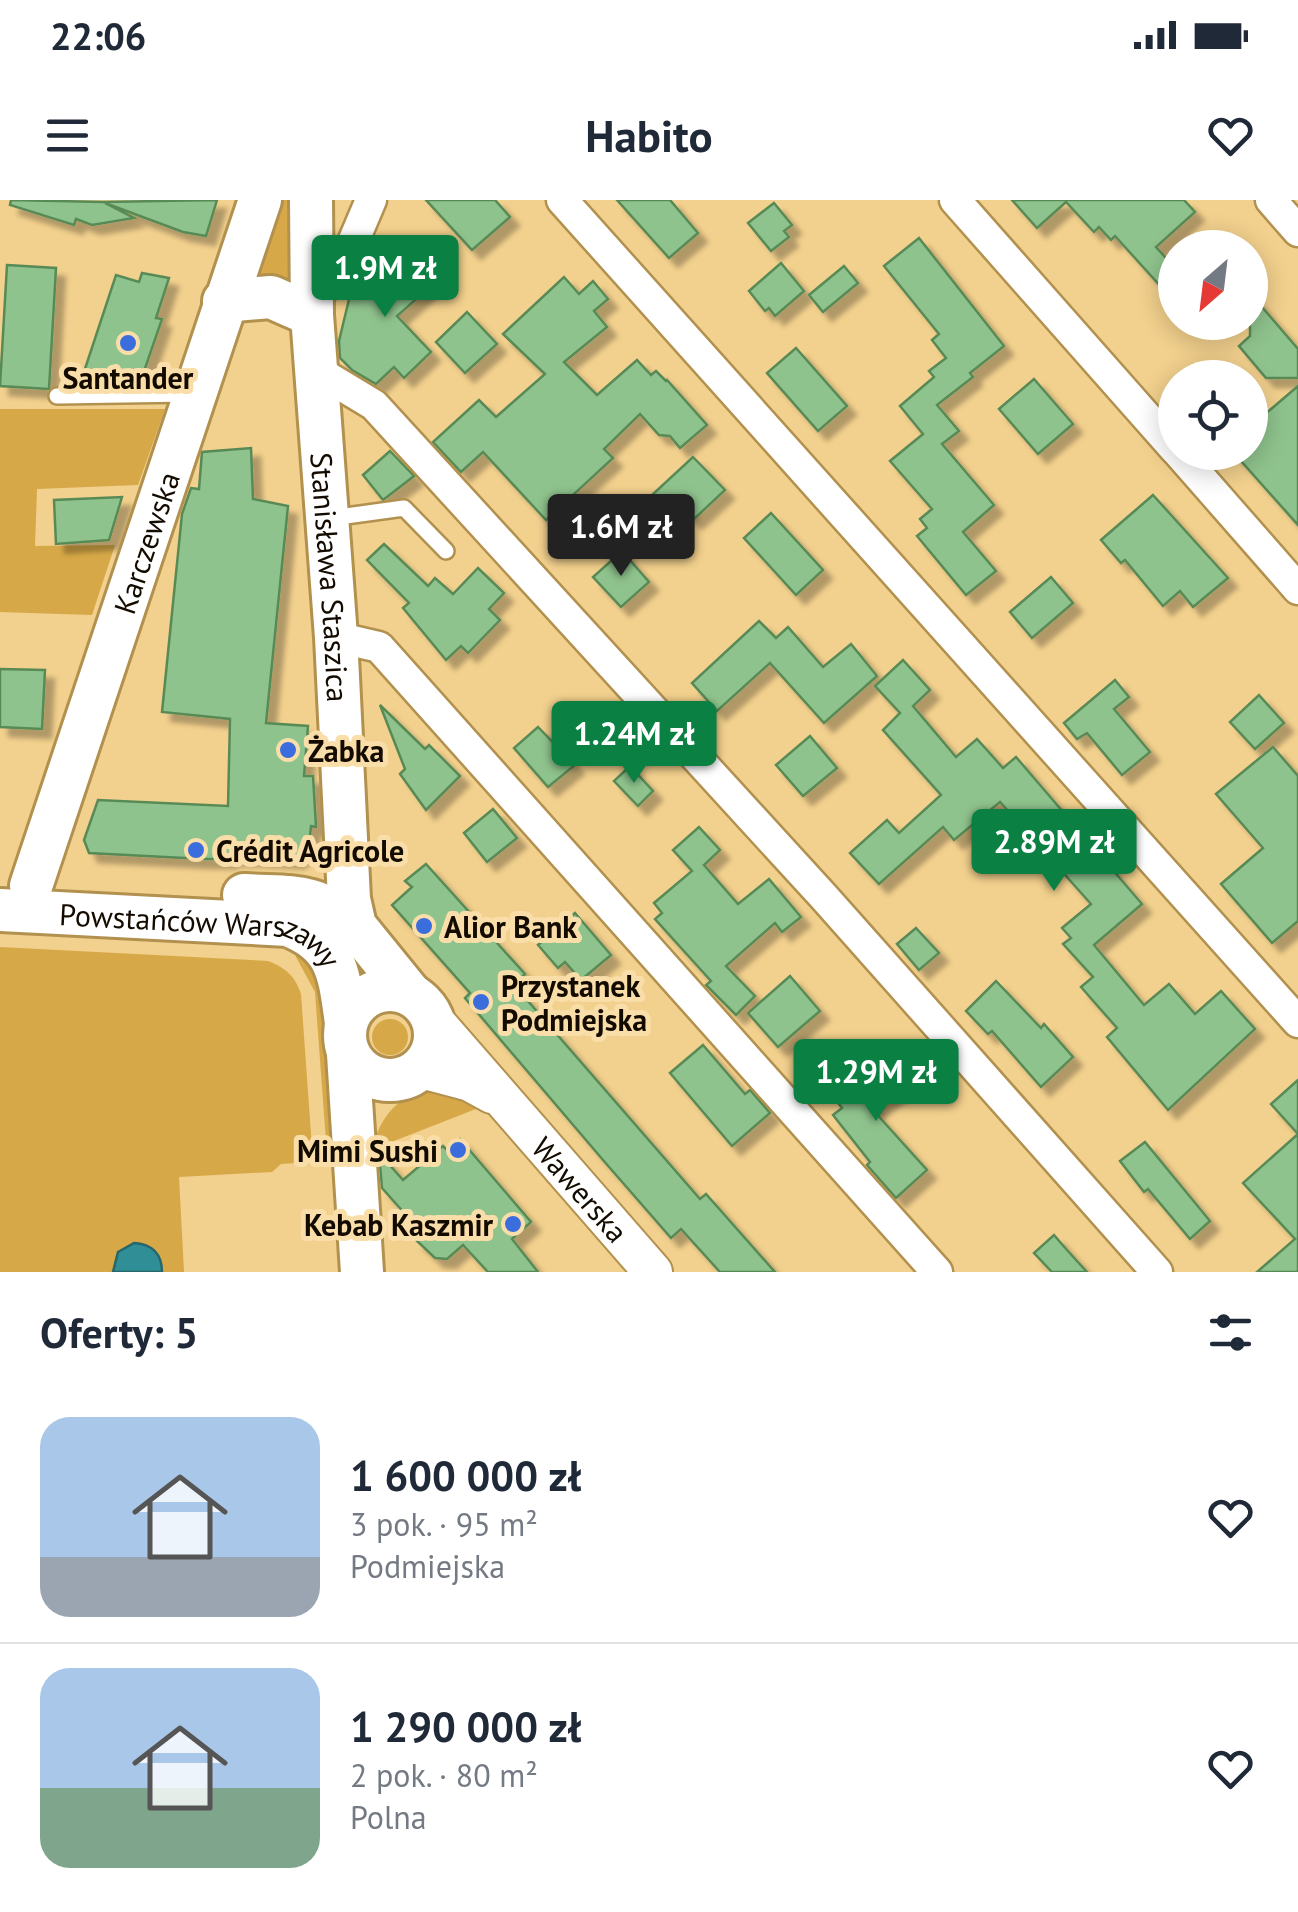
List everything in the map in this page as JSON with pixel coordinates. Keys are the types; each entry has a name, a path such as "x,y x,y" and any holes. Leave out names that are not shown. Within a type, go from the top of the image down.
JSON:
{"main road":[{"name":"Karczewska","path":"10,893 194,394 260,200"},
{"name":"Stanisława Staszica","path":"312,200 311,305 336,637 346,872 355,926 421,1006"},
{"path":"224,301 271,297 311,305"},
{"name":"Powstańców Warszawy","path":"10,893 311,898 355,926"},
{"name":"Powstańców Warszawy","path":"10,893 288,925 311,934 331,956 341,987 347,1038"},
{"path":"355,1154 375,1112 434,1044 421,1006 398,991 372,994 351,1010 347,1038 362,1272"},
{"path":"347,1038 356,1067 368,1076 409,1074"}],"street":[{"path":"311,305 337,280 371,200"},
{"path":"562,200 1298,1022"},
{"path":"955,200 1158,431"},
{"path":"1271,200 1298,231"},
{"path":"316,370 374,405 824,897 1157,1272"},
{"path":"1193,470 1298,589"},
{"path":"336,637 380,647 937,1272"},
{"name":"Wawerska","path":"421,1006 653,1272"},
{"name":"Wawerska","path":"409,1074 470,1082 508,1102"}],"lane":[{"path":"57,396 194,394"},
{"path":"327,519 404,508 446,551"}],"shaded area":[{"path":"274,200 287,200 290,286 247,281"},
{"path":"0,409 165,409 138,485 37,489 35,546 115,545 92,615 0,612"},
{"path":"295,945 321,985 328,1012 334,1151 326,1141 315,992 296,957"},
{"path":"0,947 268,961 285,970 301,994 313,1162 281,1164 272,1172 179,1177 184,1272 0,1272"},
{"path":"390,1019 403,1024 408,1037 403,1050 390,1055 377,1050 372,1037 377,1024"},
{"path":"433,1088 453,1091 481,1107 371,1150 392,1109 410,1096"}],"water":[{"path":"134,1243 155,1251 162,1272 113,1272 118,1252"}],"building":[{"path":"11,200 217,200 206,236 183,232 105,203 134,218 92,225 76,219 74,225 10,205"},
{"path":"426,200 495,200 510,217 472,250"},
{"path":"617,200 670,200 698,233 669,258"},
{"path":"1012,200 1184,200 1195,212 1175,230 1158,230 1158,283 1115,236 1111,240 1099,227 1094,232 1066,202 1037,228"},
{"path":"774,203 792,225 784,231 789,237 771,251 748,223"},
{"path":"919,238 1004,346 937,405 959,431 942,444 994,505 963,532 996,571 966,595 917,536 927,528 920,519 932,509 890,461 923,434 900,406 934,377 929,371 946,358 932,340 939,334 884,266"},
{"path":"411,246 440,278 397,316 431,352 404,378 394,367 376,384 340,358 339,341 351,291 359,276 367,284"},
{"path":"781,263 804,291 775,316 769,308 765,311 749,291"},
{"path":"7,265 56,268 49,389 0,386"},
{"path":"844,266 858,283 823,312 809,295"},
{"path":"142,273 169,278 156,318 162,319 140,383 80,384 116,275 139,282"},
{"path":"564,277 579,294 593,281 608,299 594,311 607,327 564,362 597,395 637,360 651,375 656,371 667,380 707,425 680,448 670,436 659,435 640,414 604,449 613,458 546,520 483,452 461,472 433,442 479,400 496,417 545,374 503,334"},
{"path":"467,312 497,344 465,373 436,342"},
{"path":"1268,314 1298,349 1298,378 1268,378 1268,360 1251,360 1239,346 1246,340 1268,340"},
{"path":"796,348 847,406 818,431 767,373"},
{"path":"1034,379 1073,424 1038,454 999,409"},
{"path":"1298,386 1298,525 1249,470 1268,470 1268,412"},
{"path":"251,448 253,499 288,506 266,723 308,726 304,776 313,776 316,827 311,826 309,846 296,859 89,853 84,840 98,800 228,806 230,719 162,712 182,514 191,488 199,489 202,452"},
{"path":"390,451 414,476 383,500 363,475"},
{"path":"693,457 725,490 693,520 682,509 660,530 639,507"},
{"path":"1153,495 1228,578 1193,607 1180,591 1163,606 1125,560 1121,563 1101,540"},
{"path":"122,497 109,540 56,544 54,500"},
{"path":"771,513 823,570 796,595 744,538"},
{"path":"384,544 428,586 435,578 453,594 478,568 504,593 489,609 500,620 468,653 461,646 446,660 403,608 409,603 367,560"},
{"path":"622,551 649,582 621,607 593,577"},
{"path":"1051,577 1073,603 1032,638 1010,612"},
{"path":"759,621 776,638 788,627 823,667 851,644 877,676 824,723 770,663 717,711 692,683"},
{"path":"903,660 930,690 913,706 956,757 977,739 1003,768 1016,757 1142,904 1094,945 1144,1005 1169,984 1195,1014 1221,991 1255,1029 1168,1110 1107,1037 1117,1028 1081,987 1093,977 1063,944 1071,938 1062,928 1091,904 1000,802 954,840 943,827 879,884 850,853 887,820 899,833 941,795 883,730 900,713 875,686"},
{"path":"0,669 45,670 42,729 0,727"},
{"path":"1115,680 1129,697 1114,709 1150,752 1122,775 1087,733 1077,739 1064,723"},
{"path":"1259,695 1284,723 1255,749 1230,722"},
{"path":"380,705 425,749 429,745 460,776 426,810 400,774 405,769"},
{"path":"538,727 575,765 548,787 514,748"},
{"path":"810,736 837,768 803,796 776,765"},
{"path":"1273,747 1298,776 1298,921 1272,943 1221,884 1263,848 1216,794"},
{"path":"630,766 653,791 638,806 614,781"},
{"path":"493,809 517,838 487,862 464,833"},
{"path":"699,827 720,850 704,865 738,904 769,879 801,917 782,932 775,923 726,966 755,996 736,1015 706,985 711,981 655,919 662,913 654,903 692,871 673,850"},
{"path":"426,864 525,974 514,985 700,1199 706,1194 775,1272 720,1272 681,1229 671,1238 603,1160 465,998 470,993 392,905 412,887 405,881"},
{"path":"575,913 611,955 581,980 565,962 558,968 538,945"},
{"path":"916,928 939,953 919,970 897,944"},
{"path":"790,976 820,1011 778,1047 748,1013"},
{"path":"996,981 1041,1028 1044,1024 1073,1057 1041,1087 992,1031 988,1034 966,1011"},
{"path":"703,1045 745,1094 750,1090 770,1113 732,1146 670,1073"},
{"path":"873,1052 902,1088 873,1110 927,1170 896,1198 867,1165 870,1162 833,1115 842,1108 835,1099 843,1093 835,1082"},
{"path":"1298,1080 1298,1134 1271,1104"},
{"path":"1298,1134 1298,1272 1257,1272 1295,1239 1243,1183"},
{"path":"460,1139 531,1222 512,1239 538,1272 488,1272 463,1245 447,1259 435,1258 415,1239 422,1233 382,1188 379,1153 403,1180 443,1146 447,1150"},
{"path":"1145,1142 1210,1221 1190,1239 1120,1161"},
{"path":"1054,1235 1087,1272 1052,1272 1034,1253"}],"place":[{"name":"Santander","path":"128,343"},
{"name":"Żabka","path":"288,750"},
{"name":"Crédit Agricole","path":"196,850"},
{"name":"Alior Bank","path":"424,926"},
{"name":"Przystanek Podmiejska","path":"481,1002"},
{"name":"Mimi Sushi","path":"458,1150"},
{"name":"Kebab Kaszmir","path":"513,1224"}]}
